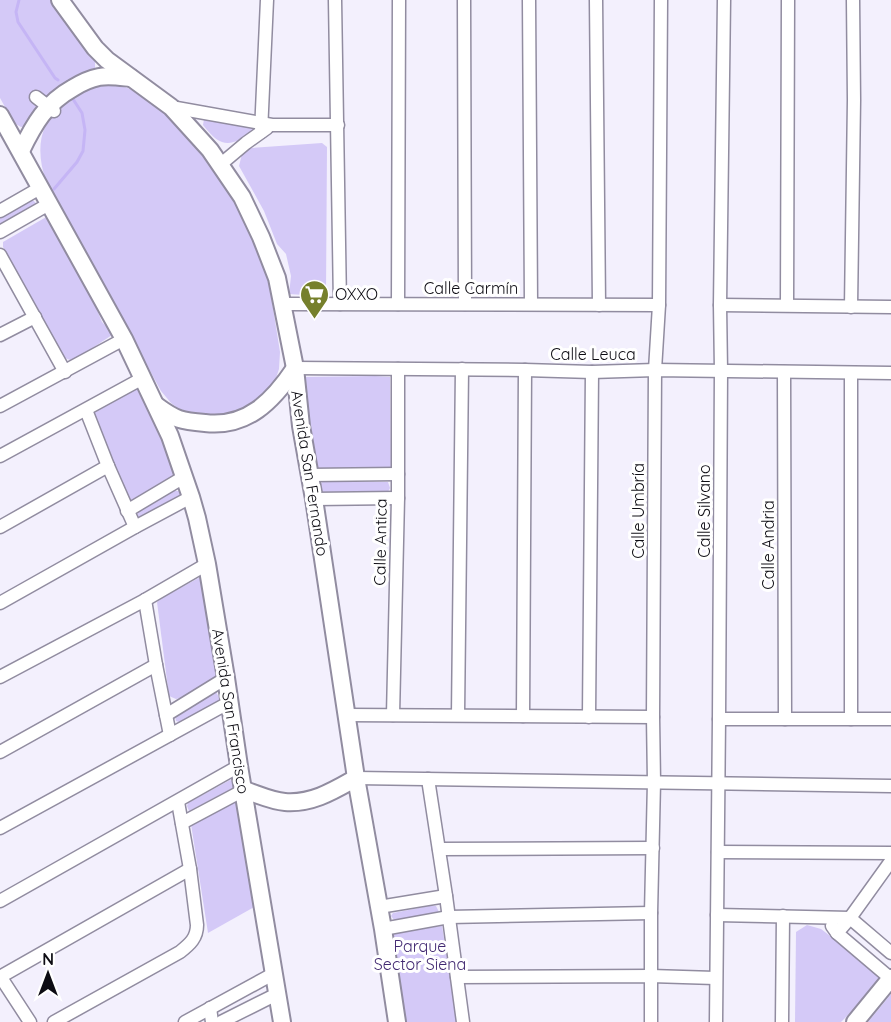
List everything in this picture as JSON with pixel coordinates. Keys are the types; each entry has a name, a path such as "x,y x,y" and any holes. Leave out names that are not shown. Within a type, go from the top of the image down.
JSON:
{"street":[{"name":"Avenida San Fernando","path":"60,0 95,48 171,107 221,164 242,197 277,278 295,368 301,426 397,1022"},
{"path":"221,164 265,126 267,0"},
{"path":"335,0 340,304"},
{"path":"398,304 399,0"},
{"path":"464,0 465,304"},
{"path":"529,0 531,304"},
{"path":"596,0 599,305"},
{"name":"Calle Umbría","path":"651,1022 661,0"},
{"name":"Calle Silvano","path":"716,1022 724,0"},
{"path":"788,0 788,305"},
{"path":"851,306 853,0"},
{"path":"21,151 46,105 64,93 85,81 105,76 132,78"},
{"path":"171,107 265,126 338,125"},
{"path":"0,115 124,339 156,405 174,418 187,422 229,423 248,417 270,400 295,368"},
{"path":"0,211 40,188"},
{"path":"0,232 49,204"},
{"path":"1,258 65,372"},
{"name":"Calle Carmín","path":"283,304 659,305"},
{"path":"720,305 891,307"},
{"path":"0,335 35,317"},
{"path":"0,406 124,339"},
{"name":"Calle Leuca","path":"295,368 891,373"},
{"name":"Calle Antica","path":"393,715 398,498 398,369"},
{"path":"458,716 462,369"},
{"path":"523,716 525,370"},
{"path":"589,717 592,372"},
{"name":"Calle Andria","path":"784,372 785,719"},
{"path":"851,373 851,719"},
{"path":"0,456 143,378"},
{"name":"Avenida San Francisco","path":"156,405 170,436 191,497 207,564 282,1022"},
{"path":"86,410 135,527"},
{"path":"0,527 108,466"},
{"path":"310,475 398,474"},
{"path":"127,511 184,477"},
{"path":"0,603 191,497"},
{"path":"314,499 398,498"},
{"path":"0,677 145,600 207,564"},
{"path":"145,600 170,735"},
{"path":"0,752 156,665"},
{"path":"166,715 226,678"},
{"path":"0,828 230,702"},
{"path":"347,715 653,717"},
{"path":"719,718 891,719"},
{"path":"0,901 239,766"},
{"path":"182,823 244,790 275,800 297,802 313,800 328,794 356,778 891,786"},
{"path":"428,778 463,1022"},
{"path":"54,1022 180,952 191,943 197,933 190,869 178,802"},
{"path":"439,849 653,848"},
{"path":"718,852 891,853"},
{"path":"837,933 891,861"},
{"path":"30,1022 0,976 190,869"},
{"path":"380,907 446,896"},
{"path":"383,929 449,917 651,913"},
{"path":"717,915 850,918 891,953"},
{"path":"782,1022 783,916"},
{"path":"826,917 837,933 891,978 855,1022"},
{"path":"185,1022 273,974"},
{"path":"457,977 715,978"},
{"path":"221,1022 277,994"},
{"path":"210,1008 212,1022"}],"green space":[{"path":"0,0 51,0 65,22 95,57 95,68 69,80 57,89 28,126 21,127 14,123 0,98"},
{"path":"113,84 142,94 173,118 192,138 230,187 265,267 280,352 279,369 273,387 250,410 206,420 181,411 171,403 161,391 46,181 41,160 41,140 54,112 75,94 90,88"},
{"path":"209,116 256,124 257,131 234,142 222,142 203,125 204,119"},
{"path":"322,143 327,147 326,293 319,296 289,294 291,276 286,254 277,244 264,211 239,166 242,154 251,148"},
{"path":"32,200 38,206 0,228 0,218"},
{"path":"48,216 88,288 102,322 112,335 79,357 70,360 65,358 3,247 3,242"},
{"path":"302,377 390,377 391,470 316,472"},
{"path":"137,386 149,407 176,471 176,477 132,502 125,494 91,413"},
{"path":"323,481 388,482 390,488 388,492 382,494 325,494 320,489"},
{"path":"174,491 180,491 182,494 180,499 141,519 137,517 138,511"},
{"path":"204,575 219,678 176,699 169,696 157,602"},
{"path":"214,692 219,697 219,701 183,721 176,721 175,716"},
{"path":"230,780 233,788 189,811 188,803"},
{"path":"239,800 258,905 208,933 191,824"},
{"path":"436,906 439,912 436,915 395,921 391,916 393,913"},
{"path":"807,925 821,929 885,978 841,1022 795,1022 796,932"},
{"name":"Parque Sector Siena","path":"442,926 458,1022 406,1022 390,935"},
{"path":"891,994 891,1022 868,1022"}],"waterway":[{"path":"19,0 16,12 18,22 58,80"},
{"path":"54,189 77,162 83,151 85,130 82,113 71,96"}],"place":[{"name":"OXXO","path":"314,320"}]}
